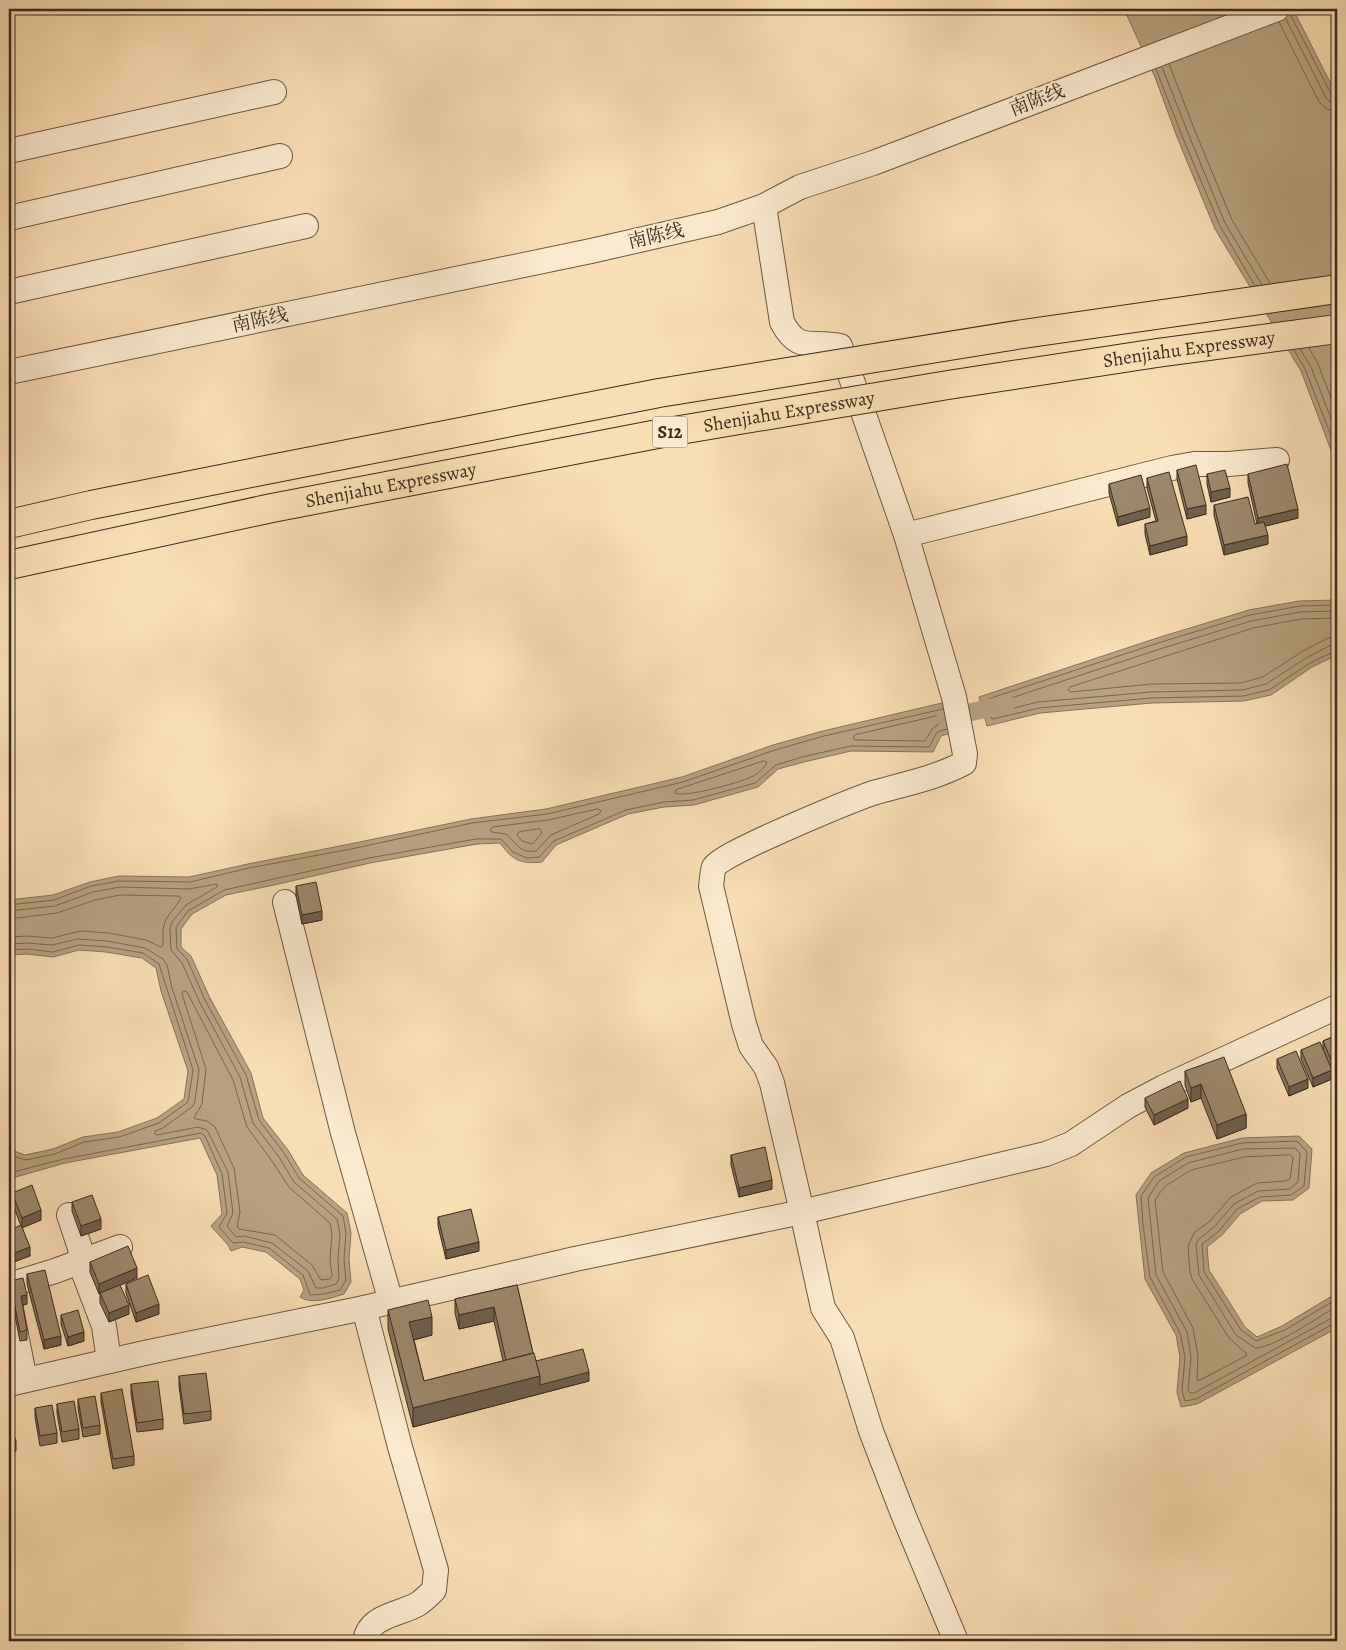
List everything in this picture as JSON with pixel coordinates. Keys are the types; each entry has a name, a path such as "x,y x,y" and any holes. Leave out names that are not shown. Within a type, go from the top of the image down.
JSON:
{"highway":[{"name":"Shenjiahu Expressway","path":"9,524 266,470 659,393 1023,334 1337,289"},
{"name":"Shenjiahu Expressway","path":"9,565 272,508 687,429 1157,353 1337,329"}],"street":[{"name":"南陈线","path":"9,372 591,251 718,222 764,206 800,188 873,163 1277,9"},
{"path":"9,151 274,92"},
{"path":"9,218 280,156"},
{"path":"764,206 782,322 788,334 799,343 840,346 906,535 954,698 965,754 964,763 949,771 872,794 836,808 768,837 721,860 714,867 711,886 744,1024 751,1046 766,1067 772,1083 823,1308 842,1338 871,1431 956,1641"},
{"path":"9,292 306,226"},
{"path":"906,535 1172,468 1194,464 1228,464 1277,460"},
{"path":"285,902 344,1133 392,1302"},
{"path":"9,1299 17,1382 392,1302 565,1261 802,1212 1046,1154 1071,1144 1128,1106 1164,1087 1337,1007"},
{"path":"69,1215 80,1248 82,1268 104,1326 110,1361"},
{"path":"9,1285 82,1261 120,1246"},
{"path":"364,1308 400,1447 436,1570 434,1590 419,1603 377,1621 366,1633 365,1641"}],"water":[{"path":"1124,9 1293,9 1337,96 1337,466 1301,371 1215,229 1177,137 1155,77"},
{"path":"1337,600 1337,655 1312,667 1271,695 1244,701 1152,703 1040,713 987,726 979,697 1157,638 1249,610 1299,601"},
{"path":"946,702 954,732 941,736 933,752 851,751 778,769 758,787 694,805 664,807 628,814 556,845 542,862 523,862 518,860 509,854 500,843 477,844 370,863 226,895 192,914 181,929 181,947 191,956 210,998 251,1073 263,1118 288,1150 303,1175 347,1213 351,1233 349,1259 351,1282 344,1294 316,1301 305,1299 300,1297 304,1290 300,1279 266,1252 242,1247 231,1251 211,1226 222,1214 217,1175 200,1138 65,1163 16,1177 9,1173 9,1149 25,1155 53,1149 83,1137 118,1132 157,1118 184,1099 188,1071 161,991 156,968 142,958 106,952 79,950 53,957 27,954 9,955 9,900 53,895 90,882 119,876 189,877 471,819 546,809 682,777 773,745 823,731"},
{"path":"1299,1136 1312,1149 1309,1188 1293,1200 1262,1201 1240,1214 1223,1234 1207,1247 1209,1270 1245,1327 1257,1337 1282,1326 1337,1293 1337,1328 1197,1404 1181,1407 1177,1392 1180,1357 1176,1335 1145,1279 1136,1195 1151,1173 1184,1153 1242,1138"}],"building":[{"path":"1287,464 1298,509 1258,518 1248,474"},
{"path":"1196,465 1206,505 1187,509 1177,470"},
{"path":"1225,470 1230,488 1211,492 1207,474"},
{"path":"1169,472 1187,536 1150,546 1145,524 1158,521 1147,478"},
{"path":"1141,475 1150,508 1118,517 1109,484"},
{"path":"1248,497 1255,524 1264,522 1268,535 1224,545 1214,505"},
{"path":"316,882 322,911 302,915 296,886"},
{"path":"1337,1035 1337,1068 1335,1069 1323,1041"},
{"path":"1320,1042 1332,1070 1313,1078 1301,1050"},
{"path":"1296,1051 1308,1079 1289,1087 1277,1059"},
{"path":"1224,1057 1246,1114 1217,1125 1201,1084 1191,1088 1185,1071"},
{"path":"1180,1081 1188,1099 1154,1115 1145,1098"},
{"path":"765,1147 772,1180 739,1188 731,1155"},
{"path":"32,1185 41,1210 22,1218 12,1193"},
{"path":"92,1195 101,1219 81,1226 72,1202"},
{"path":"471,1209 479,1242 446,1250 438,1217"},
{"path":"9,1220 12,1229 21,1225 30,1247 9,1255"},
{"path":"128,1246 137,1268 99,1284 90,1262"},
{"path":"45,1270 61,1336 44,1340 27,1274"},
{"path":"148,1275 159,1304 136,1313 126,1284"},
{"path":"23,1278 27,1295 21,1296 27,1330 20,1332 10,1281"},
{"path":"120,1285 129,1305 109,1313 100,1293"},
{"path":"517,1285 533,1353 506,1360 494,1307 459,1315 455,1299"},
{"path":"428,1300 432,1317 409,1322 424,1381 534,1353 540,1376 413,1408 388,1310"},
{"path":"9,1307 11,1324 9,1325"},
{"path":"78,1310 84,1332 68,1337 61,1315"},
{"path":"9,1331 14,1352 9,1353"},
{"path":"583,1349 589,1372 540,1385 536,1361"},
{"path":"206,1373 211,1411 184,1414 179,1376"},
{"path":"158,1381 163,1419 137,1423 131,1384"},
{"path":"122,1389 134,1456 113,1459 101,1393"},
{"path":"95,1396 100,1425 83,1428 78,1399"},
{"path":"74,1401 79,1429 62,1432 57,1404"},
{"path":"52,1405 57,1433 40,1436 35,1408"},
{"path":"9,1422 16,1441 9,1444"}],"waterway":[{"path":"946,718 1006,704"}]}
